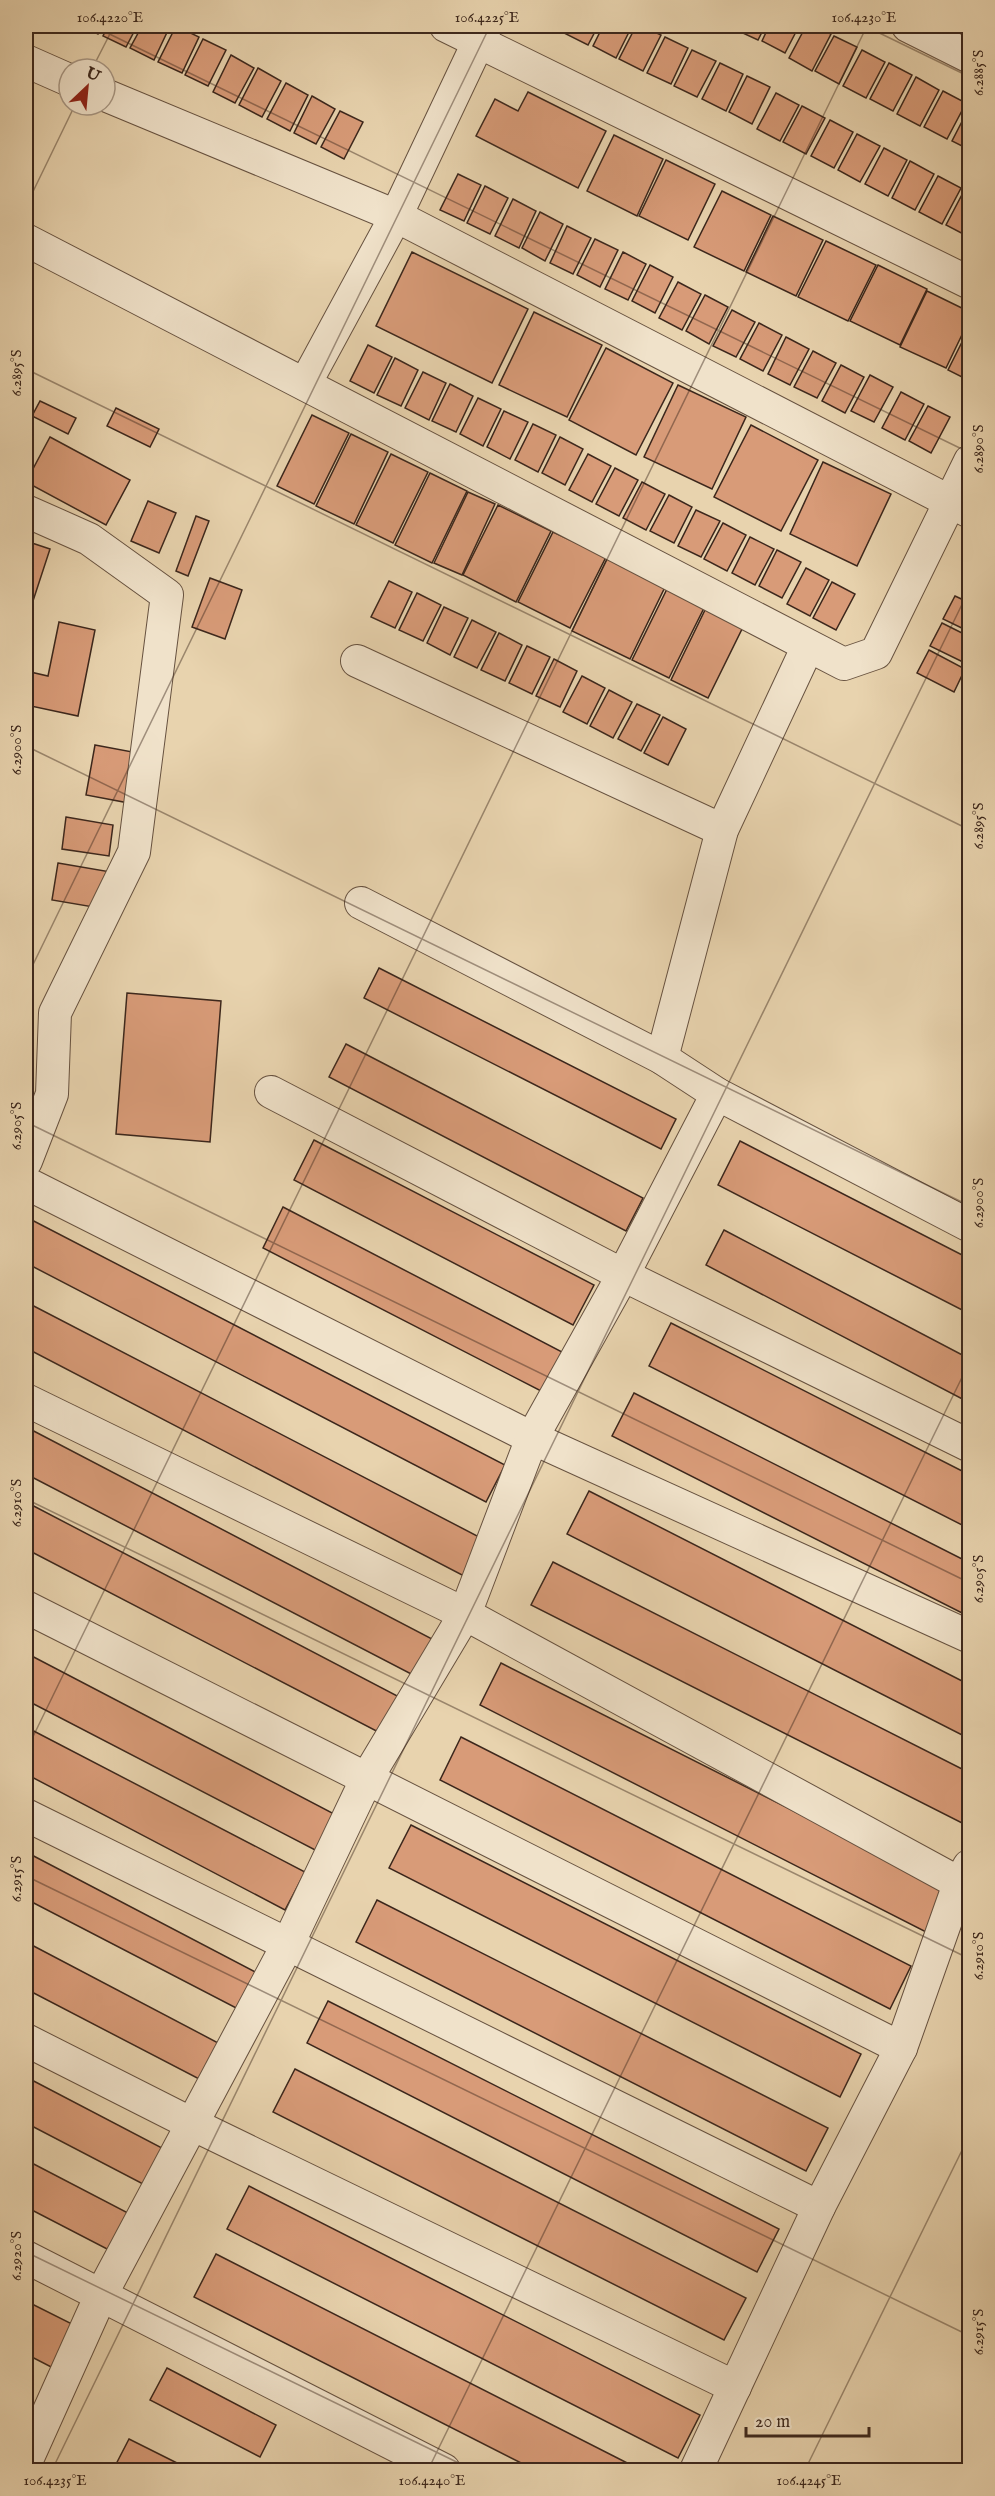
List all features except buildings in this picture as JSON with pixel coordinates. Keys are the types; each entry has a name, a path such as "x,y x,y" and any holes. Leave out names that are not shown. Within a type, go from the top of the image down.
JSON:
{"street":[{"path":"446,26 482,34 969,283"},
{"path":"908,26 969,57"},
{"path":"305,384 396,216 482,34"},
{"path":"26,61 57,75"},
{"path":"117,100 396,216 959,507"},
{"path":"26,240 844,664 876,653 959,507 969,461"},
{"path":"26,511 89,539 167,595 134,852 55,1013 52,1094 26,1161"},
{"path":"662,1059 722,830 808,646"},
{"path":"357,662 722,830"},
{"path":"361,903 662,1059 717,1094 969,1226"},
{"path":"271,1092 622,1275 969,1446"},
{"path":"38,2470 26,2463 101,2295 288,1944 367,1778 465,1614 532,1438 622,1275 717,1094"},
{"path":"26,1183 532,1438 969,1637"},
{"path":"26,1400 465,1614 966,1880 901,2048 819,2207 696,2470"},
{"path":"26,1607 901,2048"},
{"path":"26,1815 819,2207"},
{"path":"26,2040 192,2124 735,2387"},
{"path":"26,2257 444,2470"}]}
